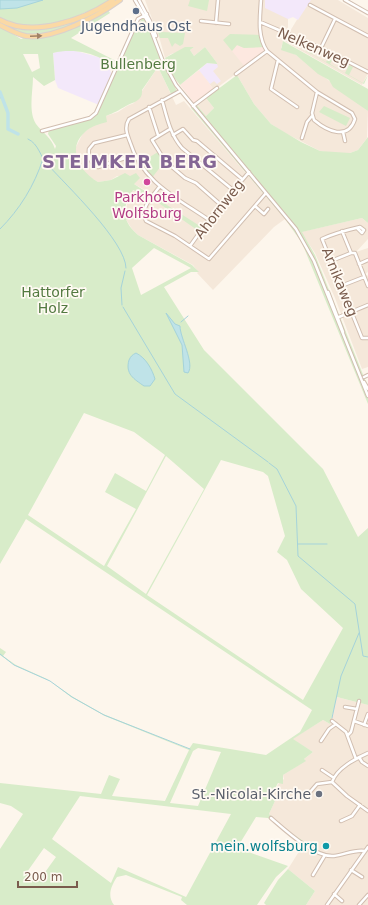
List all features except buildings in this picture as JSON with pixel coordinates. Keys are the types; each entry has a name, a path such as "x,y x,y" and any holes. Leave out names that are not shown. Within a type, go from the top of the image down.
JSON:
{"main road":[{"path":"0,20 21,28 48,25 87,14 120,0"},
{"path":"0,24 20,34 44,35 90,18 114,2"}],"street":[{"path":"114,2 124,0"},
{"path":"137,0 144,8 146,14"},
{"path":"137,0 153,26 156,41 167,69 180,90 288,219 306,245 338,317 345,340 368,396"},
{"path":"216,23 218,0"},
{"path":"262,0 260,22 262,39 267,51 317,92 354,116 353,124 344,132 332,131 316,122 312,116"},
{"path":"345,0 368,13"},
{"path":"310,5 368,36"},
{"path":"42,131 90,118 96,113 138,20 146,14"},
{"path":"321,48 335,19"},
{"path":"201,21 229,24"},
{"name":"Nelkenweg","path":"260,22 321,48 368,72"},
{"path":"236,74 267,51"},
{"path":"278,60 271,89 278,96 297,107"},
{"path":"193,106 217,88"},
{"path":"180,90 129,119 126,123 127,135 134,155 146,174 160,186 209,220"},
{"path":"302,138 307,122 312,116 317,92"},
{"path":"162,100 170,129 182,148 233,190"},
{"path":"149,107 158,135"},
{"path":"170,129 152,140 165,162 185,178 196,183 221,205"},
{"path":"173,135 183,129 193,140 197,141 242,180"},
{"path":"344,132 345,141"},
{"path":"127,135 94,143 88,149 89,156 92,164 100,166 134,155"},
{"name":"Ahornweg","path":"190,246 209,220 249,172"},
{"path":"160,186 145,208 145,219 148,223 190,246 209,259 266,193"},
{"path":"254,206 264,214 268,209"},
{"path":"342,231 356,228"},
{"name":"Arnikaweg","path":"359,264 355,253 350,253 342,231 322,239 362,338 368,338"},
{"path":"331,261 350,253"},
{"path":"368,260 359,264 368,286"},
{"path":"341,286 364,277"},
{"path":"338,317 368,306"},
{"path":"359,373 368,389"},
{"path":"364,377 368,375"},
{"path":"348,735 351,732 359,702"},
{"path":"345,707 357,709"},
{"path":"364,725 368,714"},
{"path":"332,721 348,735 357,758 368,766"},
{"path":"354,721 368,726"},
{"path":"321,741 329,729 336,724"},
{"path":"332,782 334,778 357,758 368,753"},
{"path":"322,770 334,778"},
{"path":"307,793 310,792 317,784 332,782"},
{"path":"332,782 347,796 368,811"},
{"path":"341,821 352,816 360,805"},
{"path":"271,818 299,840 325,855 334,856 365,851"},
{"path":"326,905 368,848"},
{"path":"313,875 325,855"},
{"path":"351,870 362,877"},
{"path":"334,894 342,901"},
{"path":"360,905 368,895"}],"shaded area":[{"path":"145,0 291,0 288,16 288,27 281,48 296,55 368,111 367,138 358,150 350,153 333,153 320,151 271,124 254,104 237,75 268,52 264,47 245,67 214,90 199,70 217,63 205,47 194,56 190,50 194,47 171,54 165,58"},
{"path":"265,0 311,0 298,20 293,17 288,19 265,8"},
{"path":"309,0 338,0 368,18 368,73 362,85 284,41"},
{"path":"237,45 244,48 264,47 267,51 245,67 232,51"},
{"path":"64,50 76,51 98,57 102,59 100,66 108,66 113,76 99,105 58,88 55,80 53,53"},
{"path":"207,63 217,64 218,67 213,71 221,81 217,84 214,81 210,84 199,70"},
{"path":"158,67 176,105 184,101 285,219 274,227 213,290 197,273 198,272 193,265 138,235 132,229 125,218 125,213 132,190 157,202 200,231 145,190 134,184 130,176 117,176 111,180 98,182 86,175 76,157 75,149 83,133 106,116 118,112 134,103"},
{"path":"199,70 214,90 195,104 180,85"},
{"path":"206,98 214,108 206,116 196,104"},
{"path":"362,218 368,223 368,239 356,252 368,248 368,272 365,274 368,276 368,367 362,369 335,298 315,253 301,232"},
{"path":"337,697 368,705 368,905 306,905 315,891 288,869 305,842 287,830 269,814 275,801 272,794 279,783 284,779 283,775 305,761 304,759 313,752 292,739 323,720 330,724"}],"green space":[{"path":"0,0 110,0 79,15 55,23 32,27 18,25 0,19"},
{"path":"114,0 118,0 75,24 51,33 29,35 21,33 0,23 20,29 35,28 73,20"},
{"path":"190,0 209,0 207,11 188,6"},
{"path":"108,10 110,13 71,38 116,61 102,67 100,66 102,59 90,54 72,51 53,53 55,80 44,86 33,77 32,114 36,124 47,135 55,149 56,146 48,134 49,130 90,118 96,114 135,27 143,18 147,21 166,70 177,91 171,94 158,67 142,90 141,97 139,99 106,116 107,122 99,124 85,132 79,139 76,146 78,160 91,178 98,182 111,180 125,173 130,176 136,173 140,178 134,184 203,228 200,232 157,202 133,190 126,203 126,220 138,235 192,265 199,272 191,272 164,287 204,350 323,469 358,537 368,528 368,705 337,697 330,724 323,720 293,739 313,752 304,759 306,761 283,775 283,784 278,783 272,794 275,801 269,814 287,830 305,842 303,845 268,818 256,817 237,848 288,866 276,877 257,905 187,905 181,900 182,897 126,875 117,877 113,884 110,895 114,905 0,905 0,849 23,814 11,806 0,803 0,783 101,794 109,775 120,779 112,796 165,801 189,750 105,716 71,697 51,682 73,697 103,714 189,749 193,743 266,755 300,732 312,710 26,519 0,564 0,26 21,39 26,37 48,35","holes":["23,54 38,54 40,68 32,72","154,248 191,268 141,295 132,268","84,413 134,432 165,455 146,491 115,473 105,492 136,509 104,566 28,515","166,456 204,489 146,594 107,566","221,460 263,472 268,476 285,536 277,552 287,560 301,589 343,628 303,700 147,595","198,748 221,752 198,806 170,803 193,751","80,796 231,814 186,897 118,867 111,883 52,839","44,848 56,857 38,882 27,872"]},
{"path":"156,26 161,27 161,32 185,33 183,44 180,46 175,43 172,47 168,38 160,38"},
{"path":"230,34 261,35 264,47 244,48 237,45 232,51 223,40"},
{"path":"283,41 368,89 368,111 333,87 329,80 318,74 296,55 281,50"},
{"path":"185,47 194,47 190,50 194,56 205,47 217,64 207,63 180,85 173,76 165,58"},
{"path":"308,47 316,50 314,54 310,53 326,62 330,56 333,58 330,64 345,73 349,65 353,67 349,75 363,83 368,75 364,84 306,51"},
{"path":"237,75 254,104 271,124 301,142 320,151 350,153 358,150 368,137 368,223 362,218 302,232 315,255 368,387 368,404 302,243 285,219 191,108 196,104 206,116 214,108 206,98"},
{"path":"324,106 350,118 346,126 319,112"},
{"path":"158,152 165,161 151,179 138,164"},
{"path":"0,648 6,652 3,656 16,665 50,681 16,666 0,655"},
{"path":"288,869 315,891 306,905 266,905 264,903 278,880"}],"water":[{"path":"0,0 43,0 17,8 0,9"},
{"path":"166,313 175,324 180,326 189,357 190,369 188,373 184,372 182,345"},
{"path":"136,353 146,361 152,371 155,379 150,386 144,386 129,373 129,360"}],"waterway":[{"path":"0,92 8,113 8,129 18,134"},
{"path":"28,139 35,144 48,165 106,229 123,257 126,268"},
{"path":"0,229 26,197 43,159"},
{"path":"122,305 121,288 125,271"},
{"path":"123,307 175,394 268,462"},
{"path":"181,322 188,316"},
{"path":"269,463 277,469 296,506 298,556 355,604 363,656 368,657"},
{"path":"298,544 327,544"},
{"path":"332,718 341,676 359,633"},
{"path":"0,654 14,665 50,681 72,697 104,715 190,749"}],"place":[{"name":"Jugendhaus Ost","path":"136,11"},
{"name":"Parkhotel Wolfsburg","path":"147,182"},
{"name":"St.-Nicolai-Kirche","path":"319,794"},
{"name":"mein.wolfsburg","path":"326,846"}],"district":[{"name":"STEIMKER BERG","path":"130,161"}],"park label":[{"name":"Bullenberg","path":"138,64"},
{"name":"Hattorfer Holz","path":"53,300"}]}
